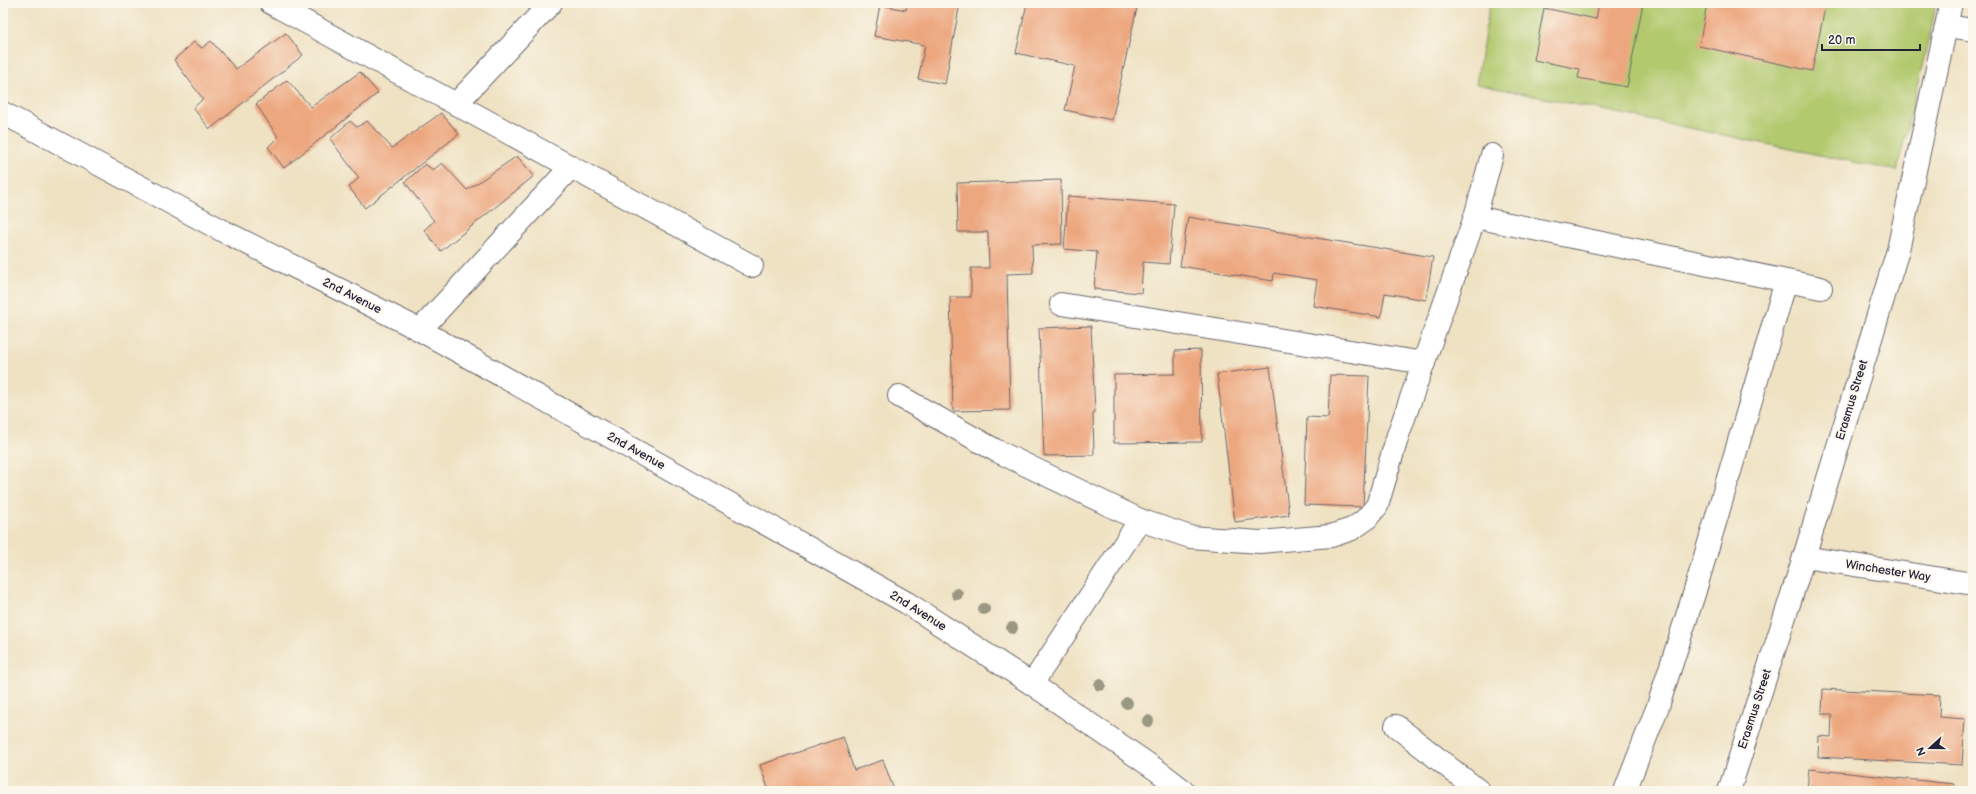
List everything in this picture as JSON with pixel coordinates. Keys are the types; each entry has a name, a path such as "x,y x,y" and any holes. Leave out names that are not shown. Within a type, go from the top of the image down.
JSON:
{"street":[{"path":"271,3 752,266"},
{"path":"456,104 552,3"},
{"name":"Erasmus Street","path":"1729,791 1804,557 1898,250 1948,26 1951,3"},
{"path":"1948,26 1973,30"},
{"name":"2nd Avenue","path":"3,113 225,232 420,330 907,603 1032,684 1158,771 1184,791"},
{"name":"2nd Avenue","path":"3,131 67,148"},
{"path":"899,396 995,450 1140,520 1190,537 1260,542 1331,536 1352,529 1365,520 1377,506 1398,435 1424,363 1438,318 1475,217 1492,155"},
{"path":"420,330 571,167"},
{"path":"1475,217 1821,288"},
{"path":"1625,791 1658,706 1694,594 1786,281"},
{"path":"1061,304 1424,363"},
{"path":"1032,684 1140,520"},
{"name":"Winchester Way","path":"1804,557 1973,584"},
{"path":"1396,726 1479,791"}],"green space":[{"path":"1490,3 1935,3 1934,16 1897,171 1476,84"}],"building":[{"path":"907,3 960,3 945,84 918,79 925,45 874,36 880,5 906,10"},
{"path":"1027,3 1138,3 1112,120 1065,110 1075,66 1016,53"},
{"path":"1599,3 1643,3 1627,87 1578,78 1580,69 1534,60 1544,8 1596,19"},
{"path":"1707,3 1826,3 1812,71 1699,46"},
{"path":"286,33 303,55 210,129 193,108 203,99 174,60 194,42 202,48 211,41 236,69"},
{"path":"360,72 378,93 284,168 268,147 278,137 256,104 287,80 311,107"},
{"path":"441,113 459,134 365,208 349,187 359,178 330,139 350,121 357,127 367,121 392,148"},
{"path":"517,156 534,176 441,251 424,230 434,221 405,182 425,164 433,170 442,163 467,190"},
{"path":"1061,180 1062,244 1032,245 1033,273 1007,274 1010,410 953,411 950,297 971,297 971,268 989,268 988,232 958,232 957,183"},
{"path":"1068,196 1174,204 1169,264 1143,262 1141,293 1094,289 1097,252 1064,249"},
{"path":"1188,217 1433,257 1426,300 1385,293 1381,317 1313,306 1317,280 1274,273 1273,281 1180,266"},
{"path":"1091,326 1095,413 1093,414 1094,455 1044,456 1039,328"},
{"path":"1201,350 1202,442 1114,443 1114,375 1175,374 1175,351"},
{"path":"1270,367 1289,515 1235,522 1217,374"},
{"path":"1330,375 1369,376 1363,507 1304,505 1307,417 1328,418"},
{"path":"1823,689 1940,695 1939,717 1965,719 1962,765 1818,757 1819,736 1831,737 1832,714 1822,714"},
{"path":"843,737 854,770 883,760 894,790 769,791 760,765"},
{"path":"1809,769 1954,784 1953,791 1807,791"}]}
